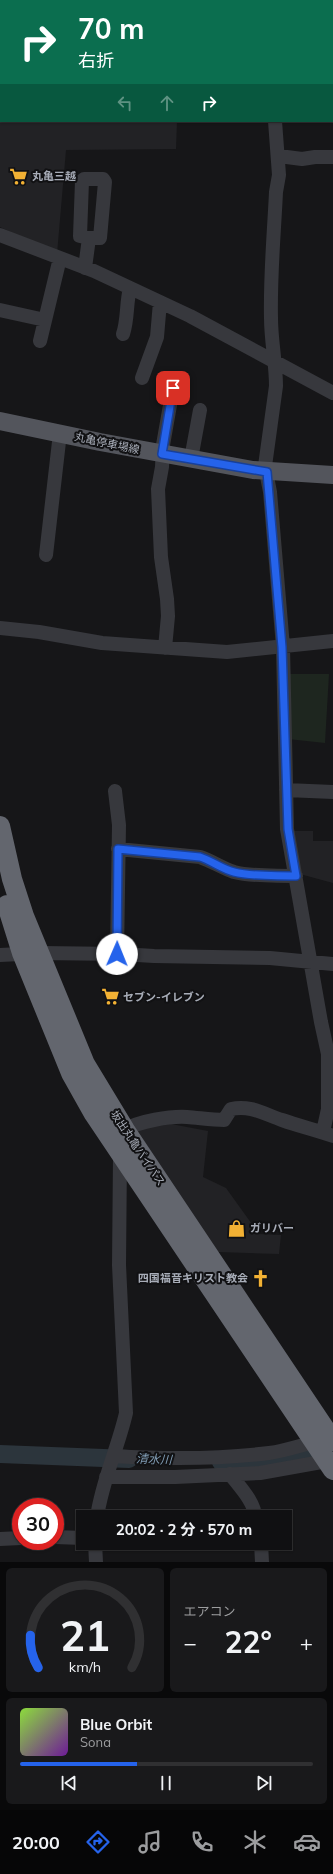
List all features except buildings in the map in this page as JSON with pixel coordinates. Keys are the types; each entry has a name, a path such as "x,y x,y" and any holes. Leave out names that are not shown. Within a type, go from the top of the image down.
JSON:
{"highway":[{"name":"坂出丸亀バイパス","path":"0,826 31,953 72,1073 94,1114 120,1155 327,1437"},
{"name":"坂出丸亀バイパス","path":"0,885 85,1064 125,1130 327,1437 330,1466"}],"main road":[{"name":"丸亀停車場線","path":"0,421 162,454 267,472 333,475"}],"street":[{"path":"125,1130 134,1124 170,1118 187,1117 207,1120 224,1120 231,1109 242,1107 254,1109 281,1120 328,1134 328,1054 321,1022 288,829 282,647 266,466 276,386 270,316 279,156 275,122"},
{"path":"279,156 302,159 315,157 333,158"},
{"path":"0,235 85,268 160,302 273,360 333,393"},
{"path":"85,268 89,238"},
{"path":"40,341 60,258"},
{"path":"123,334 127,323 127,301 130,288"},
{"path":"142,378 157,337 160,302"},
{"path":"0,310 45,320"},
{"path":"165,648 167,599 161,557 158,489 173,388"},
{"path":"191,459 200,410"},
{"path":"46,555 60,433"},
{"path":"0,628 39,632 102,643 226,652 333,641"},
{"path":"286,790 333,792"},
{"path":"115,791 119,825 117,954"},
{"path":"118,849 200,857 242,874 296,876"},
{"path":"0,955 31,953 231,957 311,961 333,964"},
{"path":"98,1510 106,1476 114,1456 126,1414 119,1265 120,1155"},
{"path":"114,1456 231,1456 271,1453 327,1437"},
{"path":"106,1476 175,1477 260,1473 330,1466"},
{"path":"230,1474 254,1510"},
{"path":"64,1537 76,1538"},
{"path":"0,1540 12,1539"},
{"path":"95,1550 96,1562"},
{"path":"261,1550 262,1562"}],"shaded area":[{"path":"0,122 177,122 176,149 66,150 57,254 0,227"},
{"path":"287,674 329,674 325,743 288,739"},
{"path":"294,831 313,831 313,841 333,841 333,883 300,874"},
{"path":"171,1124 208,1131 203,1177 226,1188 259,1234 281,1235 279,1254 218,1252 134,1128"}],"waterway":[{"name":"清水川","path":"0,1454 129,1459"},
{"name":"清水川","path":"221,1462 247,1463 306,1454"}],"place":[{"name":"丸亀三越","path":"19,176"},
{"name":"セブン-イレブン","path":"110,997"},
{"name":"ガリバー","path":"237,1228"},
{"name":"四国福音キリスト教会","path":"261,1278"}],"route":[{"path":"117,954 118,849 200,857 242,874 296,876 290,852 288,829 282,647 270,492 267,472 162,454 173,388"}]}
